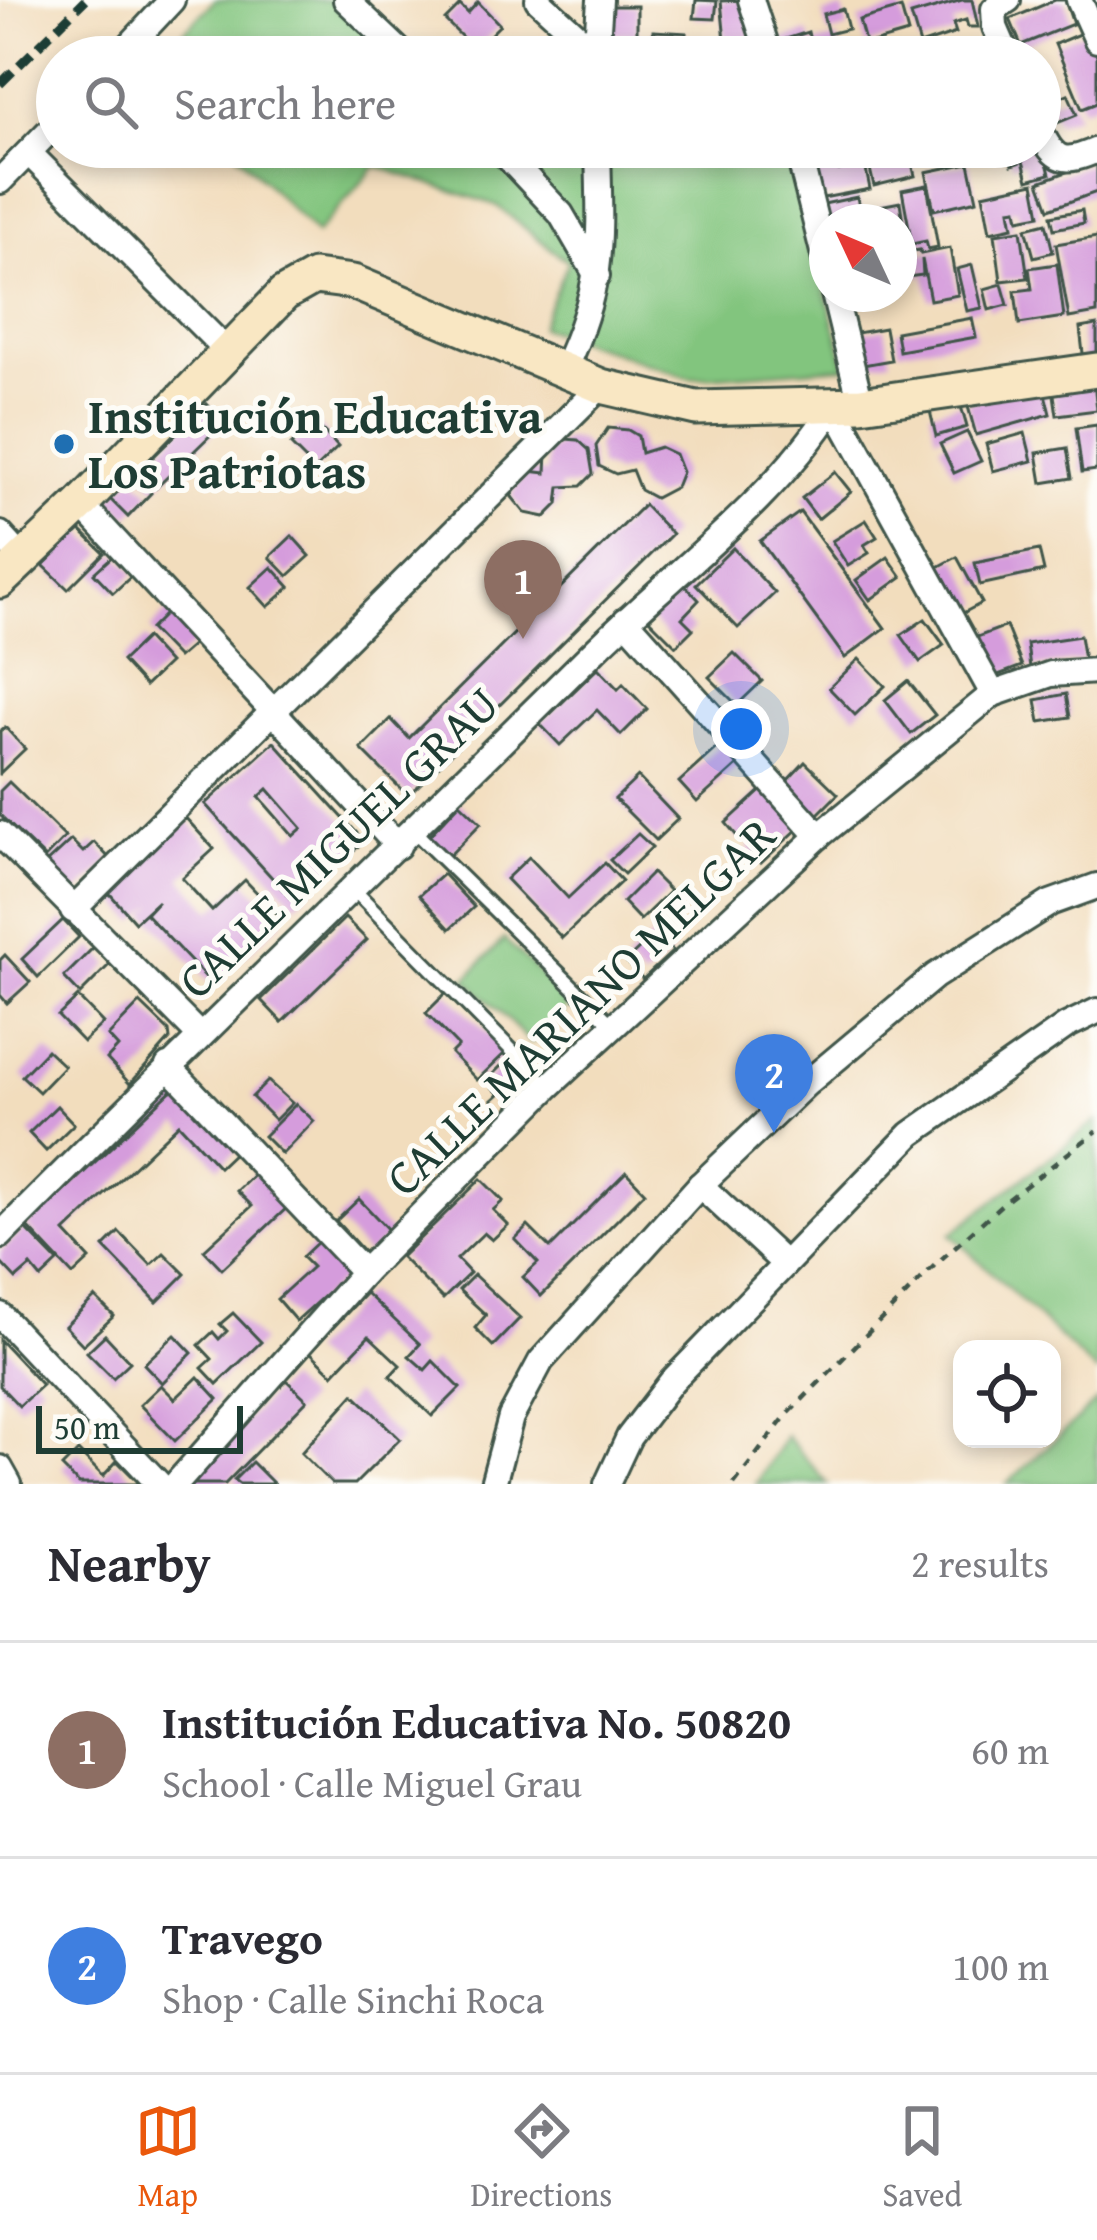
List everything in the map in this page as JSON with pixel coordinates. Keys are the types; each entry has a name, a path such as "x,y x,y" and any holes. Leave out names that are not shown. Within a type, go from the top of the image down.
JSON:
{"street":[{"path":"139,36 172,0"},
{"path":"346,0 384,36"},
{"path":"538,0 577,36"},
{"path":"598,36 601,0"},
{"path":"751,0 763,36"},
{"path":"999,36 994,9 1008,0"},
{"path":"1079,0 1097,40"},
{"path":"0,181 36,146"},
{"path":"1061,158 1077,159 1097,149"},
{"path":"29,153 36,160"},
{"path":"44,168 229,353"},
{"path":"518,168 561,214 597,276"},
{"path":"565,369 587,321 597,276 602,238 599,168"},
{"path":"802,168 811,204"},
{"path":"8,558 81,504 296,284 314,277 353,282 601,386 697,408 848,405 1097,370"},
{"path":"836,312 848,405 993,694"},
{"path":"73,910 601,386"},
{"name":"CALLE MIGUEL GRAU","path":"0,1236 199,1035 848,405"},
{"path":"81,504 274,712 405,838"},
{"path":"626,620 819,836"},
{"name":"CALLE MARIANO MELGAR","path":"176,1484 364,1272 612,1025 819,836 993,694 1051,674 1097,671"},
{"path":"0,834 199,1035"},
{"path":"493,1484 511,1417 542,1361 700,1185 806,1084 935,976 1050,902 1097,886"},
{"path":"607,1484 629,1437 672,1381 911,1134 1066,1026 1097,1011"},
{"path":"168,1066 364,1272"},
{"path":"700,1185 784,1263"},
{"path":"0,1316 159,1484"},
{"path":"0,1468 9,1484"}],"lane":[{"path":"405,838 612,1025"},
{"path":"353,889 548,1087"}],"path":[{"path":"734,1484 785,1418 937,1264 1001,1205 1097,1131"}],"green space":[{"path":"215,0 339,0 381,36 180,36"},
{"path":"252,168 374,168 316,234"},
{"path":"382,168 793,168 809,229 809,312 831,312 846,367 691,378 540,327 568,262 496,205"},
{"path":"504,939 570,1004 531,1043 466,979"},
{"path":"1097,1121 1097,1373 951,1234"},
{"path":"1097,1401 1097,1484 1007,1484 1046,1448 1061,1448 1061,1434"},
{"path":"786,1436 828,1484 756,1484"}],"building":[{"path":"696,0 717,1 715,19 694,18"},
{"path":"747,0 751,36 724,36 721,1"},
{"path":"972,0 978,27 968,27 966,20 953,24 956,33 947,36 917,36 911,15"},
{"path":"1065,0 1073,24 1043,36 1017,36 1010,19"},
{"path":"478,2 500,25 489,36 461,36 445,20 460,5 468,13"},
{"path":"608,6 637,6 637,34 607,36"},
{"path":"901,8 908,33 863,36 859,20"},
{"path":"843,9 848,29 828,34 823,14"},
{"path":"1091,29 1097,45 1097,103 1082,109 1061,58 1061,42"},
{"path":"653,31 686,33 686,36 653,36"},
{"path":"1068,94 1077,115 1061,121 1061,97"},
{"path":"1097,161 1097,192 1049,209 1039,182"},
{"path":"812,168 866,168 870,189 818,199"},
{"path":"870,168 913,168 915,176 874,186"},
{"path":"970,168 977,200 934,210 926,172"},
{"path":"1025,168 1048,168 1050,174 1028,180"},
{"path":"1034,183 1040,215 1019,219 1017,209 1010,210 1013,227 990,232 983,194"},
{"path":"927,185 938,247 928,249 926,241 917,243 917,204 905,204 902,190"},
{"path":"857,197 858,204 824,204"},
{"path":"1082,210 1084,223 1054,229 1051,216"},
{"path":"1046,223 1053,252 1034,257 1026,228"},
{"path":"1021,230 1028,278 1001,281 995,234"},
{"path":"1097,237 1097,313 1069,318 1056,244"},
{"path":"950,248 958,295 930,300 922,259 923,275 917,276 917,250 921,254"},
{"path":"1057,264 1064,317 1019,324 1015,291 1032,289 1029,268"},
{"path":"972,265 982,308 967,311 957,269"},
{"path":"1002,284 1008,305 989,310 984,289"},
{"path":"972,318 976,337 899,351 896,332"},
{"path":"1097,325 1097,361 1084,362 1080,328"},
{"path":"885,328 891,360 863,365 857,333"},
{"path":"1042,382 1050,414 976,435 967,403"},
{"path":"1094,382 1097,410 1057,415 1053,388"},
{"path":"960,403 967,427 936,436 930,411"},
{"path":"207,404 224,422 156,488 139,471"},
{"path":"315,422 338,447 315,469 291,445"},
{"path":"1097,425 1097,470 1082,472 1076,428"},
{"path":"608,428 638,436 641,453 660,447 675,454 682,472 676,487 655,498 640,490 632,470 616,474 599,466 596,446"},
{"path":"967,432 981,461 954,473 940,444"},
{"path":"1025,433 1032,461 993,471 986,444"},
{"path":"565,439 578,440 589,450 593,474 581,486 560,487 558,504 545,517 525,513 512,497 516,486 529,471 546,473 547,453"},
{"path":"1067,448 1072,478 1042,483 1037,453"},
{"path":"835,472 851,492 818,519 802,498"},
{"path":"134,476 151,493 128,517 110,499"},
{"path":"644,505 672,534 408,796 361,749 391,719 409,738"},
{"path":"800,512 885,628 845,658 760,541"},
{"path":"866,520 877,537 864,545 869,553 848,566 832,541"},
{"path":"79,529 104,553 68,589 43,565"},
{"path":"292,536 310,556 288,576 270,557"},
{"path":"733,548 775,593 738,628 696,584"},
{"path":"1039,550 1044,571 980,585 975,563"},
{"path":"116,553 135,573 113,593 94,573"},
{"path":"888,557 902,577 870,600 856,580"},
{"path":"957,557 982,603 963,613 938,567"},
{"path":"272,567 290,587 268,607 250,587"},
{"path":"685,585 699,600 682,618 693,629 676,646 649,619"},
{"path":"172,607 201,638 178,658 150,629"},
{"path":"925,619 944,645 920,662 901,635"},
{"path":"1006,626 1022,666 993,677 977,637"},
{"path":"1080,636 1084,660 1030,668 1027,644"},
{"path":"146,638 169,663 145,686 122,661"},
{"path":"734,653 762,681 737,705 709,677"},
{"path":"859,659 885,686 855,715 829,688"},
{"path":"598,668 618,689 623,684 647,709 621,735 597,710 560,745 540,724"},
{"path":"908,681 935,715 911,734 885,700"},
{"path":"1066,694 1070,717 1040,722 1036,700"},
{"path":"5,727 25,749 0,773 0,731"},
{"path":"274,742 364,841 296,904 205,804","holes":["268,789 302,828 293,836 259,797"]},
{"path":"723,742 741,762 697,802 679,782"},
{"path":"805,762 838,794 816,816 784,784"},
{"path":"638,777 678,819 656,840 615,799"},
{"path":"9,782 65,837 45,858 0,815 0,791"},
{"path":"765,787 801,826 761,863 748,848 758,838 751,831 741,841 726,823"},
{"path":"460,803 481,823 448,857 427,838"},
{"path":"182,814 214,849 182,878 212,911 245,880 283,920 213,985 146,914 158,901 135,922 103,886"},
{"path":"638,834 652,847 624,874 610,860"},
{"path":"71,840 83,852 94,842 111,860 69,901 43,866"},
{"path":"529,857 568,898 605,863 622,881 562,938 506,879"},
{"path":"652,873 670,891 640,920 623,902"},
{"path":"443,874 474,907 450,929 419,895"},
{"path":"345,918 367,940 282,1022 261,1000"},
{"path":"63,920 79,937 38,977 22,959"},
{"path":"656,933 673,951 643,979 626,961"},
{"path":"94,947 110,964 80,994 64,977"},
{"path":"5,955 30,982 7,1003 0,995 0,960"},
{"path":"447,992 506,1052 477,1080 451,1053 458,1046 426,1013"},
{"path":"78,997 103,1023 83,1042 58,1016"},
{"path":"140,1003 169,1031 170,1039 130,1084 107,1059 118,1047 108,1036"},
{"path":"47,1050 64,1066 39,1092 22,1076"},
{"path":"509,1058 534,1085 505,1114 492,1100 499,1094 486,1081"},
{"path":"268,1081 292,1103 275,1120 252,1097"},
{"path":"177,1085 237,1150 219,1167 179,1124 65,1232 90,1259 73,1275 27,1226"},
{"path":"296,1104 314,1121 282,1154 264,1136"},
{"path":"57,1106 74,1124 46,1151 29,1133"},
{"path":"260,1169 292,1203 222,1269 204,1250 252,1206 237,1191"},
{"path":"626,1172 645,1192 541,1296 523,1277 538,1263 515,1239 528,1226 550,1248"},
{"path":"481,1179 503,1201 493,1210 508,1225 492,1240 484,1233 457,1259 470,1273 443,1299 401,1257"},
{"path":"359,1199 391,1233 367,1255 336,1221"},
{"path":"25,1228 58,1262 41,1278 31,1266 16,1279 0,1262 0,1252"},
{"path":"119,1232 151,1265 164,1253 185,1274 157,1302 104,1247"},
{"path":"319,1241 349,1273 296,1321 277,1299 312,1267 302,1257"},
{"path":"474,1275 520,1318 493,1346 475,1328 486,1315 459,1290"},
{"path":"366,1293 420,1344 409,1356 425,1370 433,1361 460,1388 432,1416 390,1376 400,1365 369,1336 333,1374 310,1352"},
{"path":"95,1297 114,1316 83,1345 65,1326"},
{"path":"233,1313 261,1342 217,1384 202,1368 212,1359 199,1345 213,1332 219,1339 227,1331 220,1324"},
{"path":"105,1335 130,1362 113,1378 87,1352"},
{"path":"175,1335 192,1353 162,1383 144,1364"},
{"path":"0,1340 42,1385 19,1406 0,1386"},
{"path":"198,1377 218,1399 175,1441 140,1405 161,1385 175,1399"},
{"path":"286,1380 307,1400 225,1484 184,1484"},
{"path":"354,1394 400,1439 355,1484 332,1484 301,1453"},
{"path":"78,1451 103,1476 117,1461 140,1484 79,1484 62,1467"},
{"path":"252,1462 274,1484 234,1480"}],"railway":[{"path":"49,36 85,0"},
{"path":"0,84 36,48"}],"place":[{"name":"Institución Educativa Los Patriotas","path":"64,444"},
{"name":"Institución Educativa No. 50820","path":"523,639"},
{"name":"Travego","path":"774,1133"}]}
